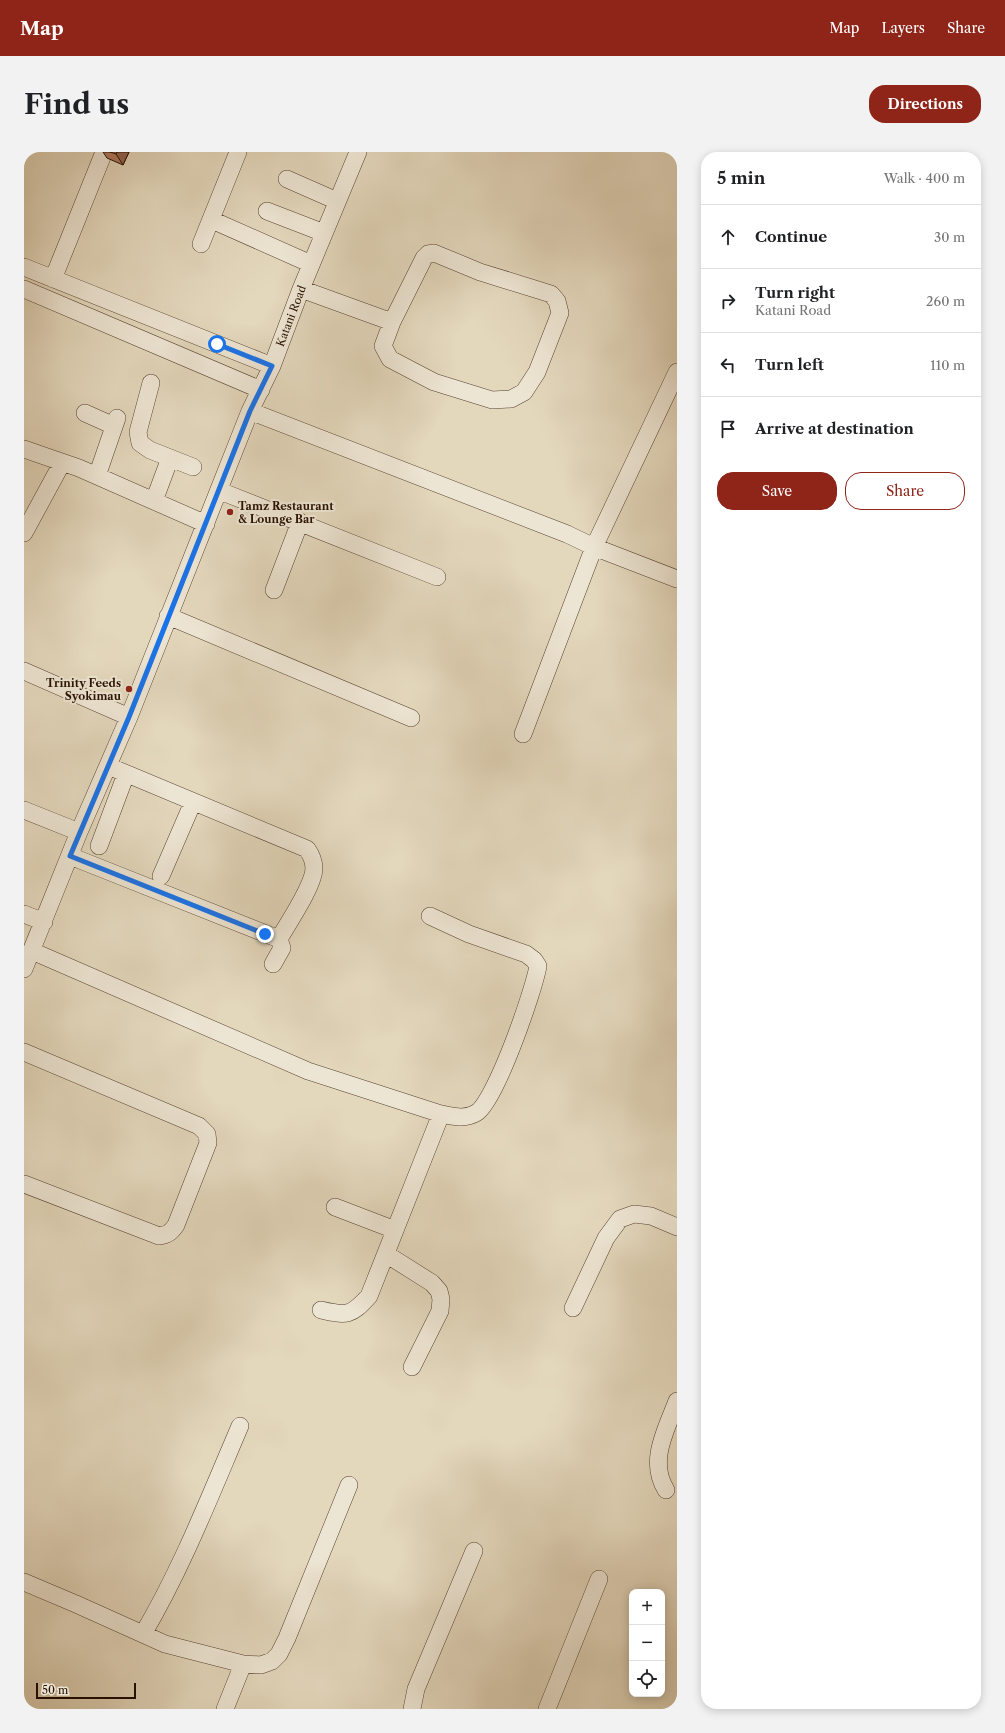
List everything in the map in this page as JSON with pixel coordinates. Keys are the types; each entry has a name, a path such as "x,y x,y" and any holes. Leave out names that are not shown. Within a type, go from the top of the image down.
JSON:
{"street":[{"path":"53,279 104,152"},
{"path":"201,244 212,220 238,152"},
{"name":"Katani Road","path":"24,969 79,832 129,717 168,616 220,491 250,411 272,366 301,289 358,152"},
{"path":"287,179 337,201"},
{"path":"267,211 324,233"},
{"path":"212,220 312,264"},
{"path":"434,252 480,272 551,294 557,301 560,313 537,372 524,392 511,399 492,400 434,382 390,359 383,346 392,322 424,258 428,254 434,252"},
{"path":"24,267 272,366"},
{"path":"24,289 261,390"},
{"path":"301,289 392,322"},
{"path":"523,734 594,547 677,372"},
{"path":"150,383 138,432 140,444 150,450 193,467"},
{"path":"250,411 567,534 594,547 677,579"},
{"path":"85,413 115,422 97,476"},
{"path":"24,449 97,476 206,524"},
{"path":"154,501 170,458"},
{"path":"24,533 62,463"},
{"path":"220,491 437,577"},
{"path":"274,590 300,522"},
{"path":"168,616 411,718"},
{"path":"24,671 129,717"},
{"path":"108,766 308,849 313,859 314,870 310,883 279,939 282,948 273,964"},
{"path":"99,846 126,774"},
{"path":"161,876 193,802"},
{"path":"24,810 79,832"},
{"path":"70,856 279,939"},
{"path":"24,914 44,922"},
{"path":"32,950 308,1071 441,1114 463,1118 477,1113 488,1102 522,1018 538,966 534,960 526,954 469,934 430,916"},
{"path":"24,1052 200,1126 207,1134 208,1143 176,1225 172,1231 166,1235 159,1236 24,1184"},
{"path":"321,1310 340,1314 350,1312 358,1308 369,1296 441,1114"},
{"path":"335,1207 395,1230"},
{"path":"574,1308 606,1238 620,1219 634,1214 651,1216 677,1227"},
{"path":"386,1254 415,1274 432,1283 439,1291 440,1295 440,1311 412,1368"},
{"path":"666,1490 660,1475 658,1450 677,1401"},
{"path":"143,1634 160,1606 201,1519 240,1426"},
{"path":"24,1582 165,1644 244,1664 261,1665 272,1661 279,1654 349,1485"},
{"path":"412,1709 416,1689 474,1550"},
{"path":"547,1709 599,1579"},
{"path":"225,1709 244,1664"}],"place":[{"name":"Tamz Restaurant & Lounge Bar","path":"230,512"},
{"name":"Trinity Feeds Syokimau","path":"129,689"}],"route":[{"path":"217,344 272,366 250,411 220,491 168,616 129,717 70,856 265,934"}]}
